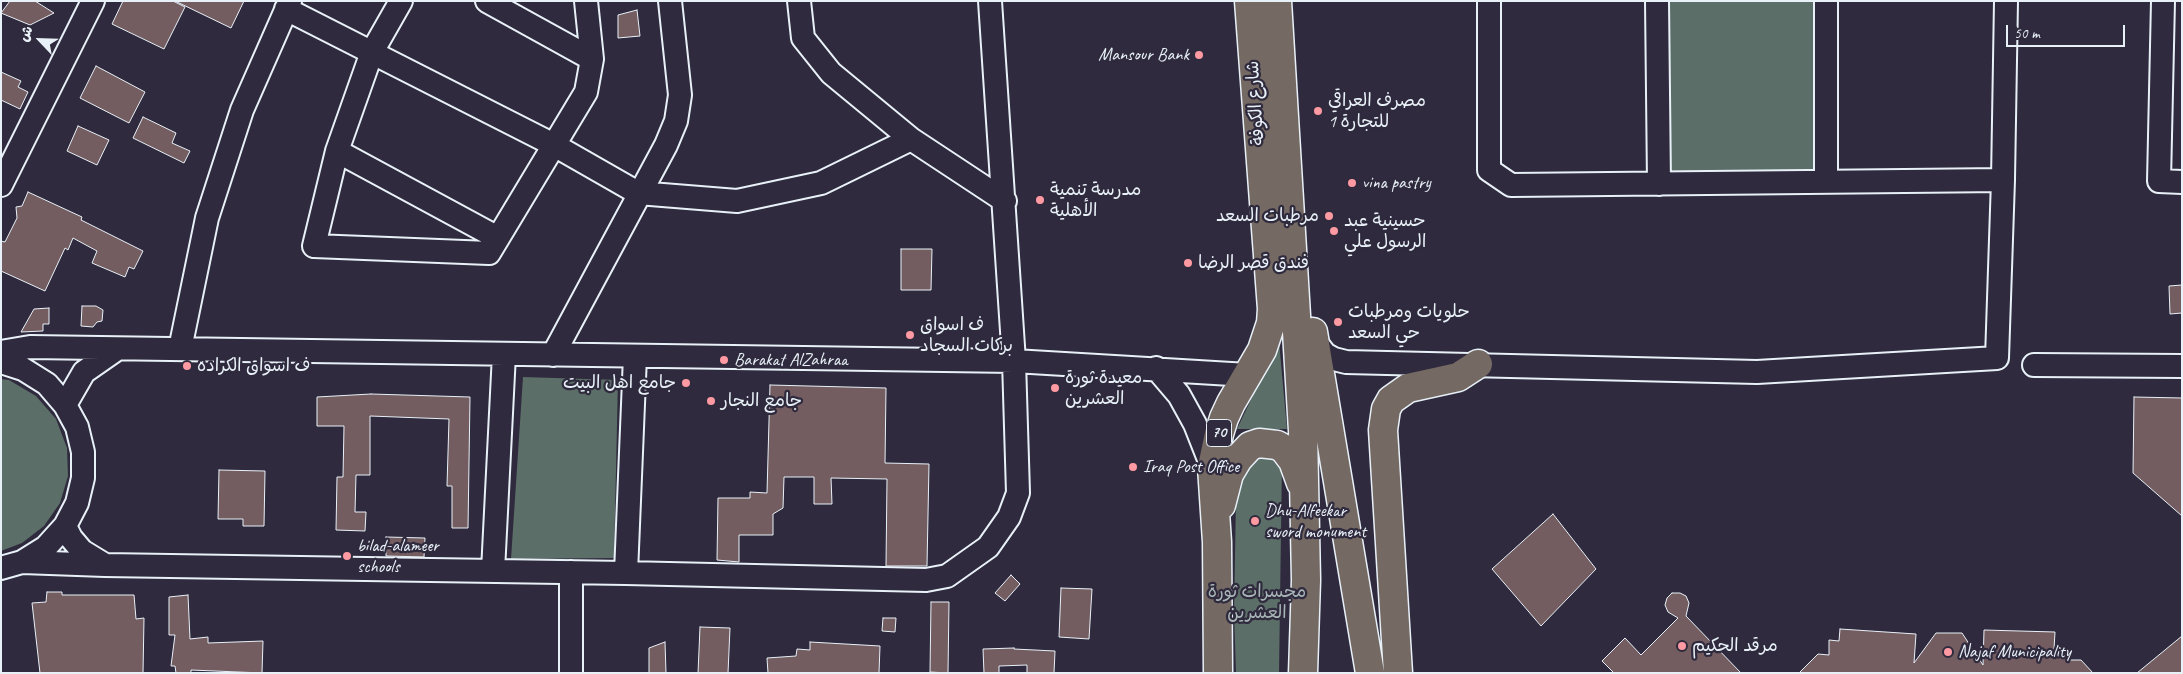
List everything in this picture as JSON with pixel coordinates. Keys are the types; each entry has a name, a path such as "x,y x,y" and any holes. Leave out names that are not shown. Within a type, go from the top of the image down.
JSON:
{"highway":[{"name":"شارع الكوفة","path":"1249,1 1281,207"},
{"name":"شارع الكوفة","path":"1277,1 1281,207"},
{"path":"1281,207 1312,330 1370,673"},
{"name":"70","path":"1218,673 1217,542 1212,467 1224,418 1256,363 1267,337 1272,309 1281,207"},
{"name":"70","path":"1281,207 1303,431 1306,580 1303,673"},
{"path":"1398,673 1383,430 1384,414 1391,400 1404,390 1458,377 1478,364"},
{"path":"1217,542 1219,512 1229,474 1238,459 1250,446 1268,442 1284,450 1300,474 1305,509"},
{"path":"1306,580 1317,673"}],"street":[{"path":"1,185 93,1"},
{"path":"400,1 372,52 337,152 314,246 489,253 586,92 592,59 586,1"},
{"path":"487,1 592,59"},
{"path":"553,355 672,133 679,108 679,81 670,1"},
{"path":"800,1 803,38 831,73 911,139 1005,201"},
{"path":"11,565 571,572 926,580 947,576 988,547 1009,518 1018,493 1014,361 1005,201 990,1"},
{"path":"1489,1 1489,170 1511,185 2003,180"},
{"path":"1656,1 1659,184"},
{"path":"1826,1 1826,182"},
{"path":"1312,330 1318,345 1325,354 1346,362 1757,372 1997,358 2003,180 2006,1"},
{"path":"2163,1 2159,181 2182,182"},
{"path":"180,349 207,218 242,110 288,5 372,52 554,146 638,194 737,201 821,183 911,139"},
{"path":"337,152 498,238"},
{"path":"1,352 30,347 1014,361 1248,375"},
{"path":"65,405 84,372 117,348"},
{"path":"494,571 504,354"},
{"path":"626,573 635,356"},
{"path":"1,362 23,369 46,384 65,405 77,428 83,452 83,478 77,503 65,526 46,547 11,565"},
{"path":"2034,365 2182,366"},
{"path":"1156,368 1179,395 1195,424 1212,467"},
{"path":"65,526 71,538 82,551 105,566"},
{"path":"571,572 571,673"}],"green space":[{"path":"1669,1 1813,1 1814,170 1669,171"},
{"path":"1279,341 1287,429 1237,429"},
{"path":"523,377 618,380 614,558 511,559"},
{"path":"1,379 9,380 36,396 56,419 67,448 68,476 60,503 44,526 22,543 1,551"},
{"name":"مجسرات ثورة العشرين","path":"1270,457 1282,462 1279,673 1236,673 1234,613 1236,496 1246,468 1256,458"}],"building":[{"path":"10,1 35,1 54,13 30,25 1,13"},
{"path":"123,1 173,1 185,7 164,49 112,24"},
{"path":"175,1 244,1 231,28"},
{"path":"637,10 640,36 618,38 618,15"},
{"path":"96,66 145,92 129,123 80,98"},
{"path":"1,72 21,81 18,87 28,92 20,109 1,100"},
{"path":"143,117 176,133 172,143 190,151 184,163 133,138"},
{"path":"78,126 109,140 97,165 67,151"},
{"path":"28,192 82,217 81,220 143,251 134,269 129,267 125,277 92,263 97,251 73,238 68,250 65,248 45,291 1,271 1,241 5,242 17,218 16,207 22,206"},
{"path":"901,249 932,249 931,290 901,290"},
{"path":"2182,285 2182,313 2170,314 2169,286"},
{"path":"82,306 96,306 103,310 102,321 97,322 93,327 81,326"},
{"path":"49,308 49,324 43,324 43,331 21,332 34,309"},
{"path":"770,385 886,388 885,463 929,464 927,566 886,566 887,479 831,478 832,504 814,504 814,477 784,477 783,508 773,514 773,535 739,535 739,562 717,560 718,498 750,498 750,492 767,493"},
{"path":"371,394 470,397 468,528 452,528 452,486 447,486 449,419 370,416 370,475 356,475 355,512 366,512 365,531 336,530 337,477 343,477 344,426 317,426 317,397"},
{"path":"2134,397 2182,398 2182,516 2133,473"},
{"path":"219,470 265,471 264,526 243,526 243,519 218,519"},
{"path":"1553,514 1596,569 1541,626 1492,569"},
{"path":"386,537 425,538 424,557 386,556"},
{"path":"1011,575 1020,584 1005,601 995,593"},
{"path":"1061,588 1092,589 1089,639 1059,637"},
{"path":"47,592 62,592 62,595 134,595 136,619 144,618 143,673 40,673 32,603 46,602"},
{"name":"مرقد الحكيم","path":"1672,593 1680,593 1686,596 1689,603 1686,616 1741,673 1614,673 1602,661 1625,638 1641,655 1678,618 1668,612 1665,605 1667,598"},
{"path":"188,595 190,639 208,637 208,643 263,641 262,673 191,670 191,673 176,673 175,666 171,666 175,635 169,635 169,597"},
{"path":"931,602 949,602 948,673 930,672"},
{"path":"883,618 896,618 895,632 882,631"},
{"path":"700,627 730,628 728,673 698,673"},
{"name":"Najaf Municipality","path":"1840,629 1916,634 1914,663 1936,633 1962,633 1983,665 1984,630 2055,632 2054,649 2067,650 2067,660 2081,660 2093,673 1799,673 1818,654 1829,655 1829,640 1839,641"},
{"path":"2182,636 2182,673 2137,673"},
{"path":"665,642 666,673 649,673 649,648"},
{"path":"810,642 880,646 879,673 768,673 767,658 796,656 797,649 810,650"},
{"path":"1014,648 1055,651 1054,673 1027,673 1027,665 999,666 999,673 984,673 983,649"}],"place":[{"name":"Mansour Bank","path":"1199,55"},
{"name":"مصرف العراقي للتجارة 1","path":"1318,111"},
{"name":"vina pastry","path":"1352,183"},
{"name":"مدرسة تنمية الأهلية","path":"1040,200"},
{"name":"مرطبات السعد","path":"1329,216"},
{"name":"حسينية عبد الرسول علي","path":"1334,231"},
{"name":"فندق قصر الرضا","path":"1188,263"},
{"name":"حلويات ومرطبات حي السعد","path":"1338,322"},
{"name":"ف اسواق بركات السجاد","path":"910,335"},
{"name":"Barakat AlZahraa","path":"724,360"},
{"name":"ف اسواق الكراده","path":"187,366"},
{"name":"جامع اهل البيت","path":"686,383"},
{"name":"معيدة ثورة العشرين","path":"1055,388"},
{"name":"جامع النجار","path":"711,401"},
{"name":"Iraq Post Office","path":"1133,467"},
{"name":"Dhu-Alfeekar sword monument","path":"1255,521"},
{"name":"bilad-alameer schools","path":"347,556"},
{"name":"مرقد الحكيم","path":"1682,646"},
{"name":"Najaf Municipality","path":"1948,652"}]}
